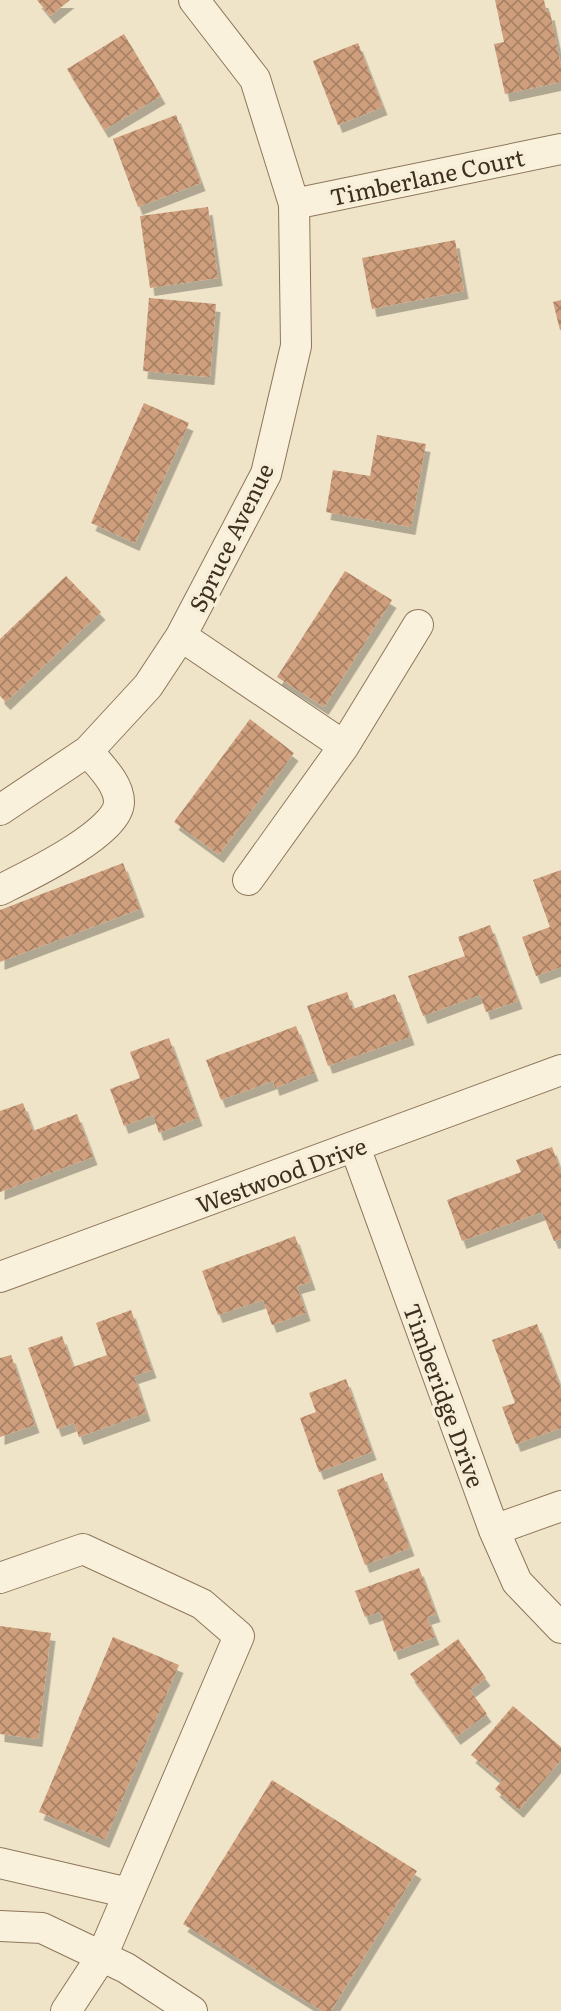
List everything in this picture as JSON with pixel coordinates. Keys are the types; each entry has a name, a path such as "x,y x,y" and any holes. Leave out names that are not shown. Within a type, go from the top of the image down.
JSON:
{"street":[{"name":"Spruce Avenue","path":"1,807 88,751 148,686 181,636 266,474 296,346 294,204 255,79 194,0"},
{"name":"Timberlane Court","path":"294,204 561,149"},
{"path":"248,880 344,746 418,625"},
{"path":"181,636 344,746"},
{"path":"0,890 39,872 84,844 115,816 119,802 116,786 88,751"},
{"name":"Westwood Drive","path":"0,1277 561,1070"},
{"name":"Timberidge Drive","path":"355,1147 494,1530 517,1582 561,1628"},
{"path":"494,1530 561,1506"},
{"path":"0,1578 83,1549 202,1604 239,1636 102,1956 66,2011"},
{"path":"0,1863 129,1893"},
{"path":"0,1926 43,1928 126,1968 187,2010"}],"building":[{"path":"37,0 70,0 50,16"},
{"path":"495,0 544,0 547,13 550,12 561,66 561,82 505,94 494,44 504,42"},
{"path":"124,34 161,96 104,130 67,69"},
{"path":"358,43 383,107 338,125 313,61"},
{"path":"176,115 201,183 138,207 113,139"},
{"path":"208,207 218,278 150,288 140,216"},
{"path":"455,240 464,291 372,309 362,258"},
{"path":"149,298 216,304 210,377 143,371"},
{"path":"561,300 561,330 560,330 553,302"},
{"path":"144,403 189,423 135,543 91,523"},
{"path":"377,435 426,444 411,527 326,512 333,470 370,476"},
{"path":"345,571 392,600 324,707 277,677"},
{"path":"66,576 101,612 6,702 0,696 0,639"},
{"path":"250,719 294,753 219,855 174,822"},
{"path":"123,863 140,909 0,962 0,910"},
{"path":"561,870 561,967 536,976 522,937 550,927 533,880"},
{"path":"490,925 518,1001 486,1012 480,995 423,1016 408,976 465,956 458,937"},
{"path":"347,992 353,1009 395,994 410,1037 328,1066 307,1006"},
{"path":"296,1026 314,1073 275,1088 273,1081 221,1100 206,1060"},
{"path":"169,1038 198,1118 159,1133 153,1115 124,1126 110,1089 140,1078 130,1052"},
{"path":"23,1103 33,1131 77,1114 93,1157 0,1192 0,1111"},
{"path":"552,1147 561,1172 561,1239 554,1241 542,1212 462,1241 447,1200 521,1172 516,1160"},
{"path":"295,1236 311,1282 297,1286 306,1313 272,1325 263,1300 218,1315 202,1271"},
{"path":"131,1310 152,1370 134,1376 146,1413 79,1437 74,1423 57,1429 28,1348 62,1336 73,1367 107,1355 96,1323"},
{"path":"537,1324 561,1389 561,1428 516,1444 502,1407 515,1403 492,1340"},
{"path":"11,1355 35,1425 0,1437 0,1358"},
{"path":"346,1379 372,1452 319,1472 300,1418 316,1412 309,1393"},
{"path":"382,1473 410,1548 365,1565 337,1490"},
{"path":"419,1568 436,1614 427,1617 435,1637 394,1652 380,1612 365,1617 355,1591"},
{"path":"0,1626 51,1633 38,1739 0,1734"},
{"path":"113,1637 179,1665 105,1840 39,1812"},
{"path":"458,1639 486,1678 470,1690 487,1714 456,1737 410,1674"},
{"path":"513,1706 561,1747 561,1760 519,1810 495,1789 502,1781 471,1755"},
{"path":"272,1780 417,1871 331,2011 322,2011 183,1924"}]}
